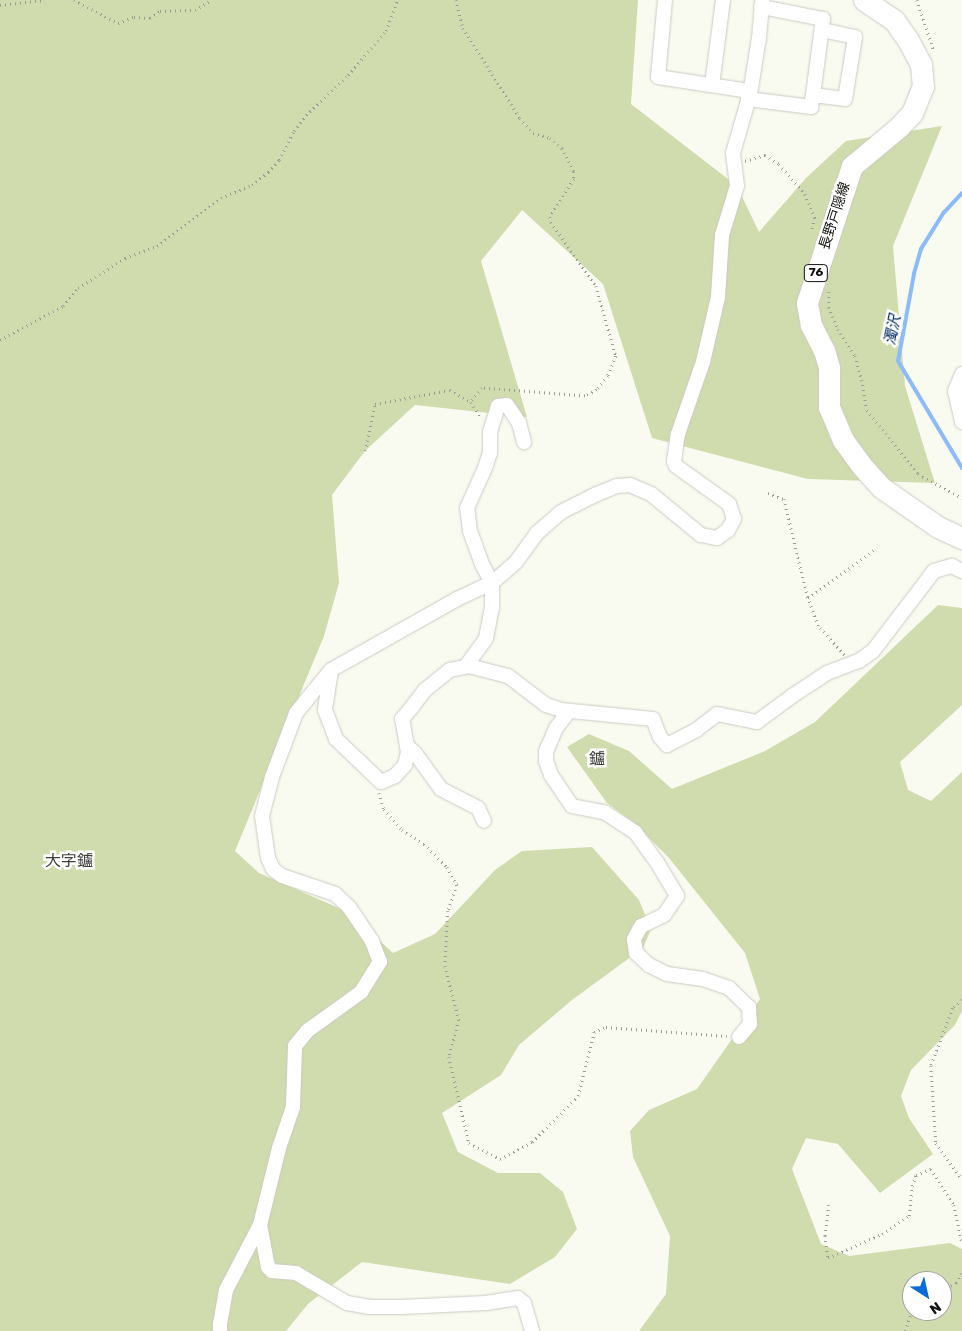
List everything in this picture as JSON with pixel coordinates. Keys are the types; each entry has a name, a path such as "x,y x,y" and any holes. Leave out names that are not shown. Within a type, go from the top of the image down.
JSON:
{"main road":[{"name":"長野戸隠線","path":"864,0 894,20 908,40 921,64 923,86 912,113 899,127 852,166 807,303 811,325 824,350 829,368 829,407 844,440 861,465 882,488 938,527 962,538"}],"street":[{"path":"220,1331 226,1290 260,1225 279,1148 293,1108 295,1046 307,1031 361,992 380,962 372,941 349,907 336,894 282,876 274,869 268,858 263,834 262,816 272,777 296,714 331,670 457,599 492,583 516,562 538,533 561,512 617,486 630,486 651,494 701,535 717,538 728,530 734,519 729,504 676,466 674,461 678,434 703,362 718,297 722,236 737,186 733,153 749,95 759,38 761,4 823,19 811,107 749,95 712,85 658,77 665,0"},
{"path":"712,85 723,0"},
{"path":"813,95 845,99 855,37 822,30"},
{"path":"962,374 955,391 962,422"},
{"path":"466,666 486,638 492,607 492,583 482,564 470,531 467,508 486,468 490,453 490,432 498,406 507,405 519,423 524,442"},
{"path":"331,670 325,710 336,739 381,782 395,776 405,765 407,746 402,719 425,690 450,670 466,666 508,676 546,705 569,711 653,719 660,737 667,745 696,730 717,714 757,722 827,673 851,663 873,650 934,571 952,566 962,571"},
{"path":"569,711 556,728 546,751 546,761 551,775 572,806 604,812 635,832 658,864 677,896 664,915 641,926 634,939 636,953 649,965 667,974 703,980 729,988 749,1007 750,1024 739,1037"},
{"path":"407,746 415,753 441,789 478,808 484,821"},
{"path":"260,1225 268,1267 272,1271 296,1273 347,1303 370,1307 402,1307 486,1303 518,1298 524,1303 532,1331"}],"path":[{"path":"0,5 44,0"},
{"path":"74,0 118,23 134,17 150,18 160,11 195,10 211,0"},
{"path":"0,340 63,306 78,288 125,258 157,246 221,198 252,185 268,172 279,160 294,131 306,116 348,75 386,31 397,0"},
{"path":"456,0 463,28 520,118 533,133 550,138 562,148 574,172 574,179 550,218 596,286 616,356 608,376 597,390 585,396 482,388 471,402"},
{"path":"734,166 765,155 779,164 805,194 815,218 810,237"},
{"path":"814,279 830,285 829,308 838,328 855,356 862,380 867,410 918,474 962,498"},
{"path":"365,451 375,404 450,390 471,402 490,432"},
{"path":"768,493 784,499 808,598 818,626 851,663"},
{"path":"808,598 877,548"},
{"path":"373,775 384,809 402,830 424,844 447,867 457,885 448,911 445,966 459,1020 449,1057 469,1143 500,1159 532,1142 578,1096 594,1032 606,1027 739,1037"},
{"path":"962,1000 953,1008 931,1066 936,1143 962,1179"},
{"path":"829,1205 825,1236 828,1258 882,1234 909,1216 912,1186 916,1175 931,1169 954,1205 962,1242"},
{"path":"952,1285 956,1283 962,1272"}],"green space":[{"path":"0,0 638,0 631,104 737,186 759,232 806,178 846,141 942,126 893,246 905,386 935,483 808,479 652,438 603,284 522,210 481,261 527,417 415,405 365,451 332,495 339,583 324,636 235,851 259,873 350,913 393,953 435,934 495,870 522,851 592,847 639,900 651,929 643,948 572,1000 519,1045 501,1075 442,1113 458,1152 498,1173 540,1173 563,1192 577,1229 555,1257 510,1284 362,1262 308,1304 286,1331 0,1331"},
{"path":"938,605 962,608 962,705 900,762 908,790 931,801 962,772 962,1011 955,1025 911,1070 901,1096 909,1118 933,1154 880,1193 838,1144 806,1138 792,1169 821,1244 849,1256 950,1243 962,1249 962,1331 639,1331 666,1294 670,1236 633,1157 630,1131 649,1110 697,1089 760,999 745,953 669,858 634,823 607,803 567,747 589,734 629,751 672,789 765,751 815,722"}],"waterway":[{"name":"濁沢","path":"962,193 944,212 921,249 914,274 898,361 962,468"}],"district":[{"name":"鑪","path":"597,759"},
{"name":"大字鑪","path":"69,861"}]}
